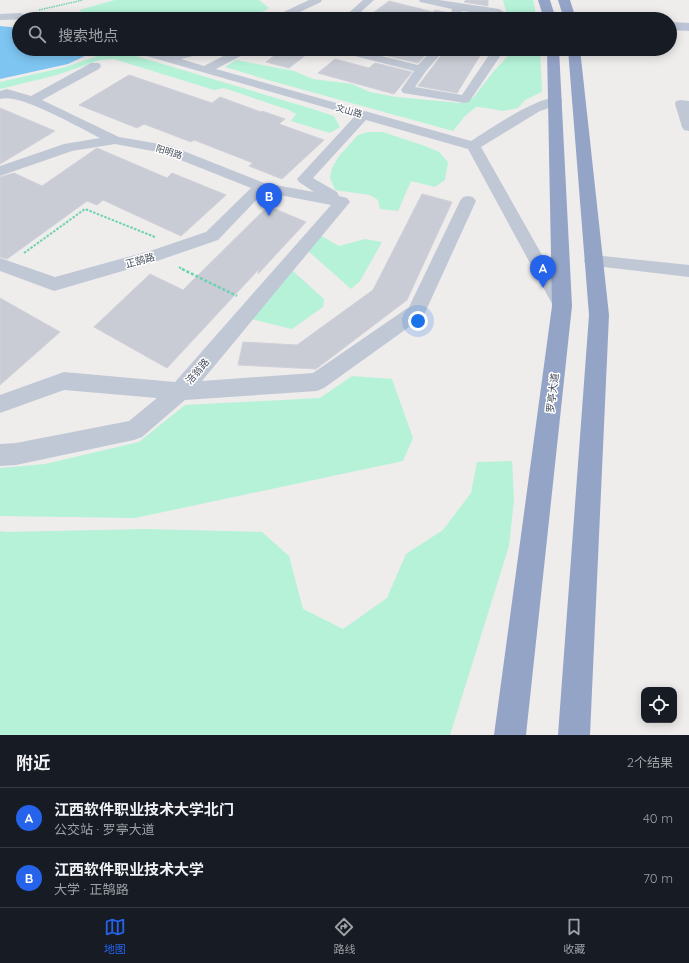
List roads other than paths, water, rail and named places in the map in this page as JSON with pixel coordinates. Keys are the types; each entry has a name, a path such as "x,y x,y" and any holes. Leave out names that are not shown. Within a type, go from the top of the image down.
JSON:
{"highway":[{"path":"544,0 548,12"},
{"path":"564,0 568,12"},
{"name":"罗亭大道","path":"510,735 562,306 553,56"},
{"path":"574,735 599,315 575,56"}],"main road":[{"path":"677,26 689,27"}],"street":[{"path":"291,12 316,0"},
{"path":"355,12 369,0"},
{"path":"424,0 458,7 499,12"},
{"path":"457,12 458,7"},
{"path":"0,18 12,18"},
{"name":"文山路","path":"159,56 473,146"},
{"path":"167,58 176,56"},
{"path":"207,70 233,56"},
{"path":"368,56 421,69"},
{"path":"433,56 421,69 407,90 464,99 494,56"},
{"path":"32,100 95,66"},
{"name":"阳明路","path":"0,95 7,93 32,100 115,140 166,149 261,187 342,202"},
{"path":"556,101 535,108 473,146 562,306"},
{"path":"689,105 681,104 689,127"},
{"path":"342,202 304,178 363,115"},
{"path":"0,171 69,147 115,140"},
{"name":"正鹄路","path":"3,266 54,284 157,256 212,236 261,187"},
{"path":"0,404 64,381 180,391 317,382 416,312 468,201"},
{"name":"涪翁路","path":"0,455 16,454 134,430 180,391 256,305 342,202"},
{"path":"593,261 689,271"}],"water":[{"path":"0,26 12,27 12,56 85,56 68,64 0,79"}],"place":[{"name":"江西软件职业技术大学","path":"269,216"},
{"name":"江西软件职业技术大学北门","path":"543,288"}]}
